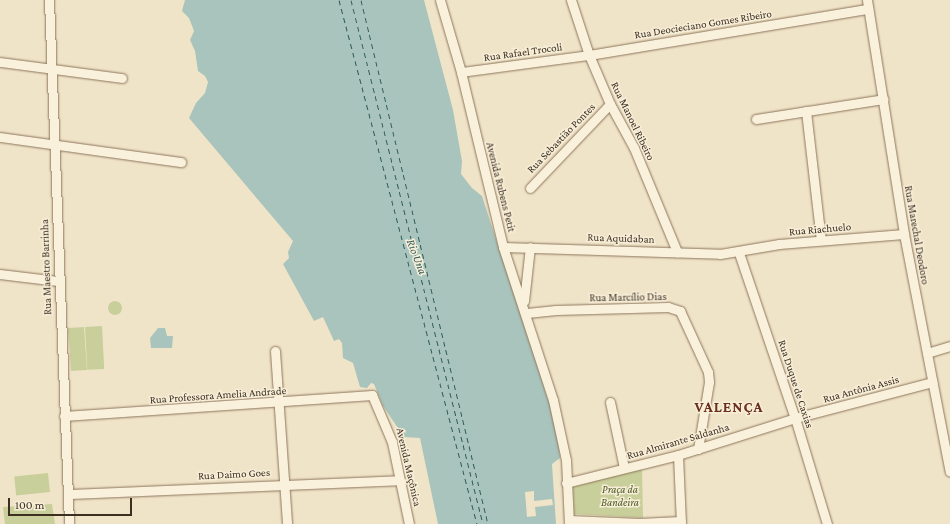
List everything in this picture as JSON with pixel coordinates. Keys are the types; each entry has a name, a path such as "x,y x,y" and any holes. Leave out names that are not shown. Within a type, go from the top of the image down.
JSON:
{"street":[{"name":"Avenida Rubens Petit","path":"440,0 461,72 503,247 525,309 562,437 566,483"},
{"name":"Rua Manoel Ribeiro","path":"571,0 589,55 610,104 634,148 677,252"},
{"name":"Rua Maestro Barrinha","path":"50,4 58,281 69,494 69,524"},
{"name":"Rua Deocieciano Gomes Ribeiro","path":"589,55 868,4"},
{"name":"Rua Marechal Deodoro","path":"868,4 904,234 950,472"},
{"name":"Rua Rafael Trocoli","path":"461,72 589,55"},
{"path":"0,62 122,78"},
{"path":"756,119 883,99"},
{"name":"Rua Sebastião Pontes","path":"530,188 610,104"},
{"path":"806,111 821,240"},
{"path":"0,137 181,162"},
{"name":"Rua Riachuelo","path":"739,253 779,244 904,234"},
{"name":"Rua Aquidaban","path":"503,247 720,254 739,253"},
{"name":"Avenida Rubens Petit","path":"525,309 530,248"},
{"name":"Rua Duque de Caxias","path":"739,253 795,418 827,524"},
{"path":"0,274 58,281"},
{"name":"Rua Marcílio Dias","path":"525,309 677,309 708,372 707,394 698,449"},
{"path":"927,353 950,346"},
{"path":"275,351 280,403 287,524"},
{"name":"Rua Antônia Assis","path":"795,418 932,382"},
{"name":"Rua Professora Amelia Andrade","path":"64,416 280,403 372,395"},
{"name":"Avenida Maçônica","path":"372,395 388,430 409,524"},
{"path":"610,402 624,468"},
{"name":"Rua Almirante Saldanha","path":"566,483 678,455 795,418"},
{"path":"566,483 569,522 681,522 678,455"},
{"name":"Rua Daimo Goes","path":"69,494 400,480"}],"green space":[{"path":"115,301 120,303 122,308 120,313 115,315 110,313 108,308 110,303"},
{"path":"102,326 104,369 87,370 85,327"},
{"path":"84,327 87,370 71,371 68,328"},
{"name":"Praça da Bandeira","path":"642,468 643,518 574,514 573,487"},
{"path":"48,473 50,492 16,495 14,477"},
{"path":"52,504 55,524 5,524 3,507"}],"water":[{"name":"Rio Una","path":"185,0 424,0 453,110 462,161 461,174 472,188 482,196 557,427 560,458 552,464 556,524 438,524 420,438 404,437 383,406 374,384 371,383 367,388 360,387 353,363 343,358 342,343 339,339 334,341 323,317 314,321 283,264 289,258 288,252 293,241 189,118 196,103 205,93 208,82 205,76 198,71 195,51 190,40 194,31 189,18 182,11"},
{"path":"158,328 165,328 167,336 173,336 172,348 151,348 150,338"}],"pier":[{"path":"534,491 534,501 552,499 553,505 535,507 536,516 527,517 525,492"}],"ferry route":[{"path":"339,0 477,524"},
{"path":"351,0 483,524"},
{"path":"361,0 488,524"}],"district":[{"name":"VALENÇA","path":"729,408"}]}
